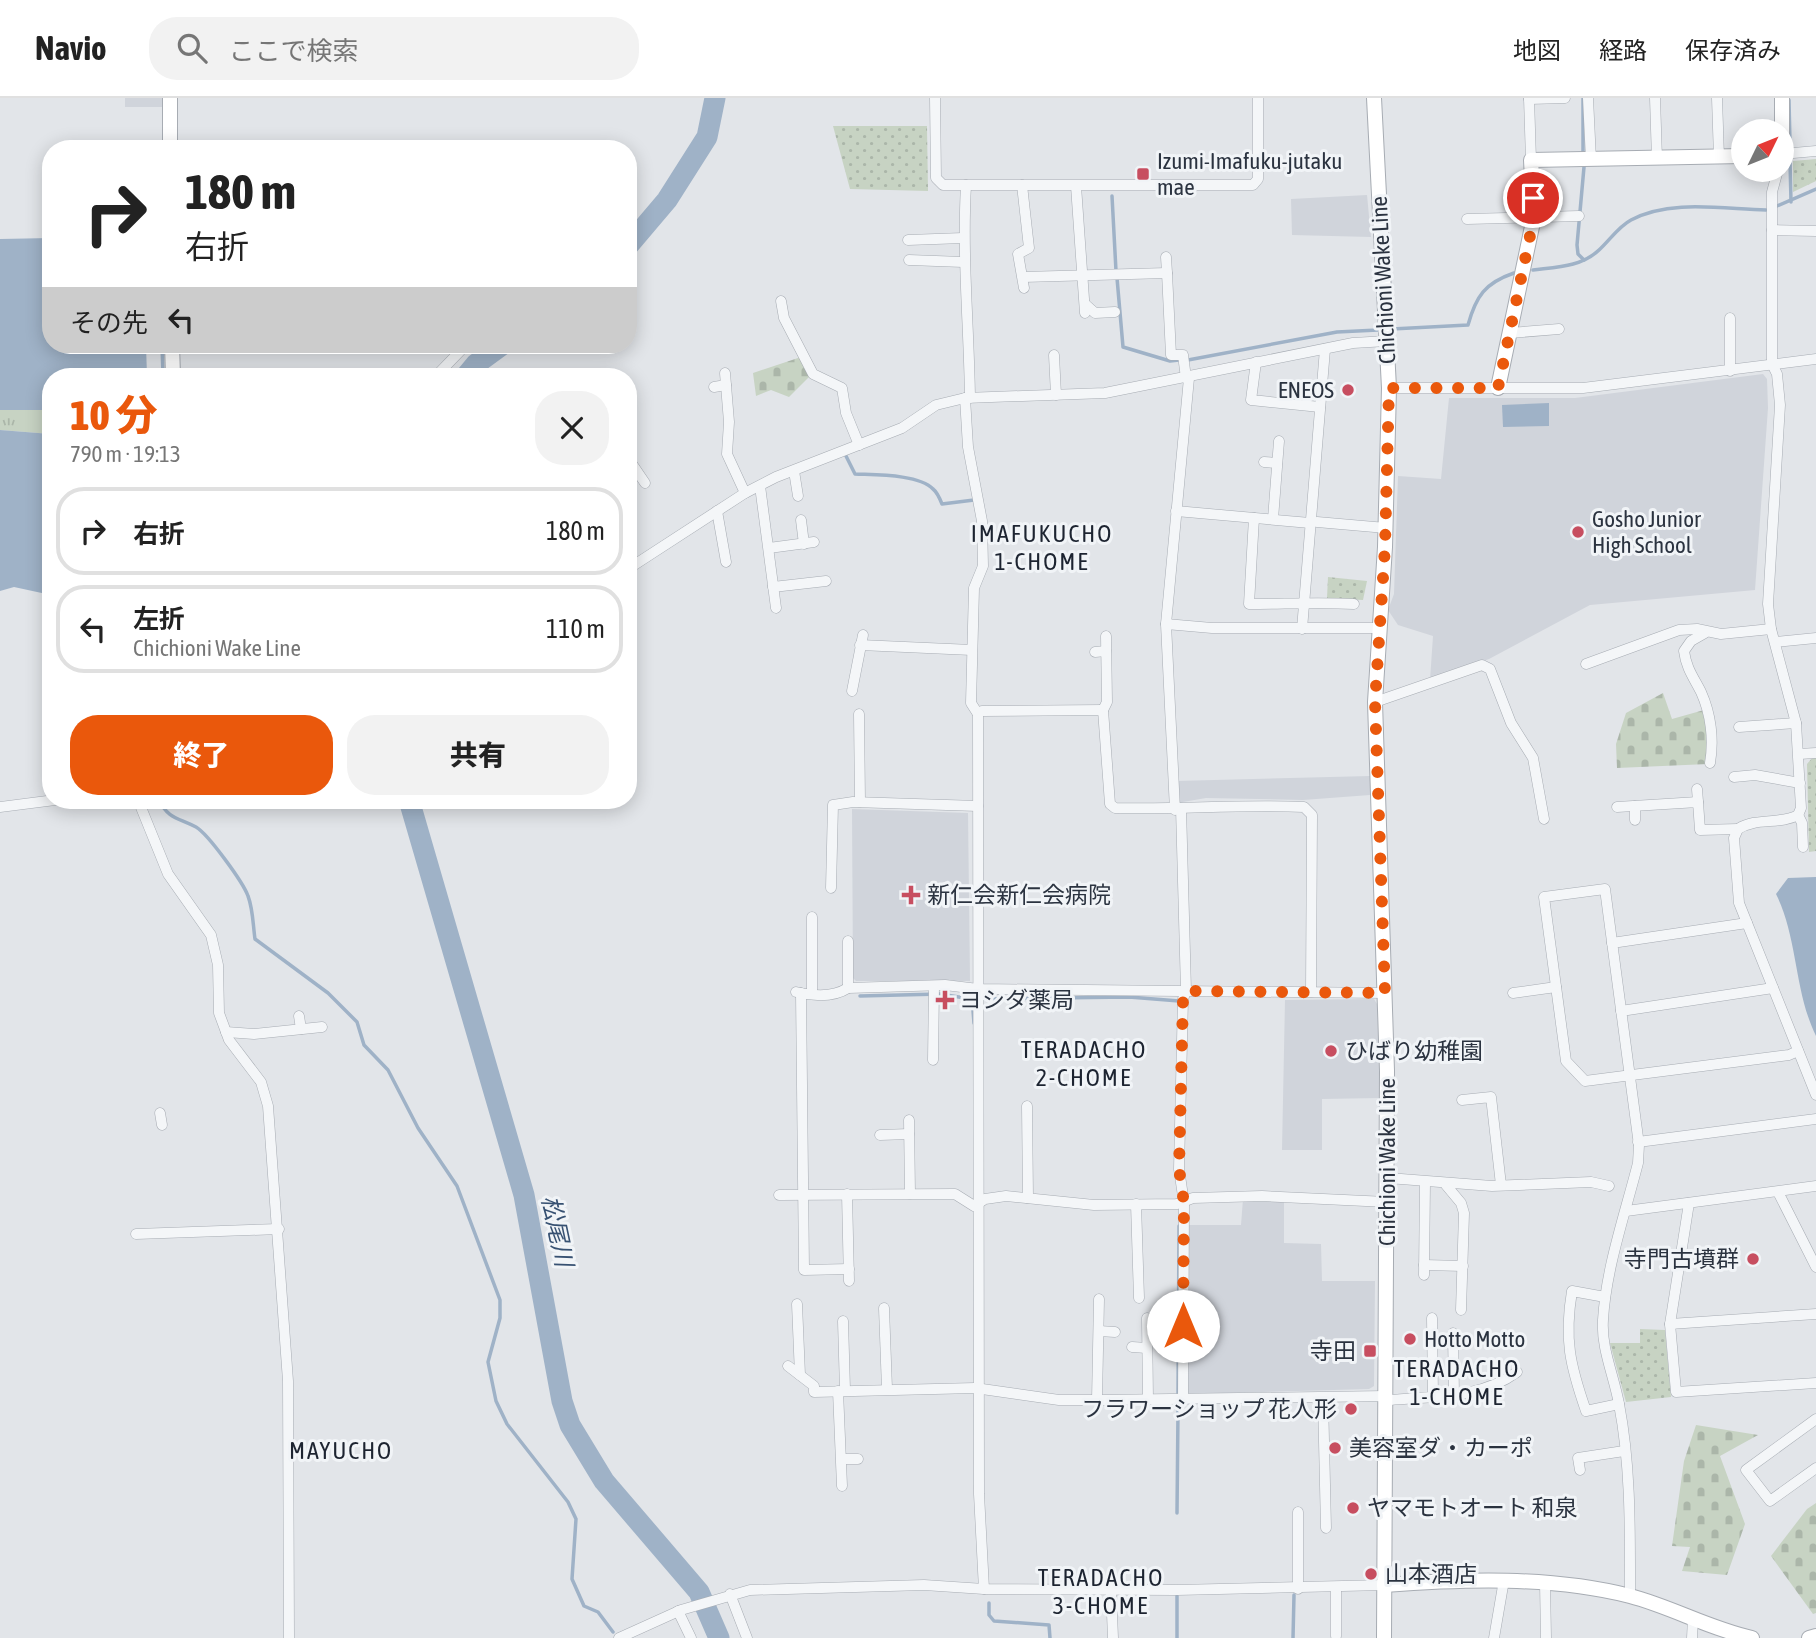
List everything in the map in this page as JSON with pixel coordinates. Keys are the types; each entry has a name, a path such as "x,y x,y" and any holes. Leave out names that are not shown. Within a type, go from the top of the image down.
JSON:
{"main road":[{"path":"170,98 170,140"},
{"name":"Chichioni Wake Line","path":"1374,98 1389,388 1386,528 1375,702 1388,1178 1384,1638"},
{"path":"1782,98 1782,119"},
{"path":"1498,388 1534,217 1531,160 1731,156"},
{"path":"1384,1585 1504,1580 1545,1583 1630,1596 1752,1638"},
{"path":"1809,1638 1816,1636"}],"street":[{"path":"935,98 936,178 943,185 1076,186 1253,185 1258,179 1258,98"},
{"path":"1531,160 1529,99 1565,98"},
{"path":"1588,98 1591,160"},
{"path":"1655,98 1657,159"},
{"path":"1717,98 1719,157"},
{"path":"1794,154 1816,151"},
{"path":"1775,182 1772,192 1772,364 1777,374 1780,405 1768,604 1770,629 1796,723 1800,783 1798,814 1803,847"},
{"path":"966,185 963,262 969,326 968,447 982,521 983,566 974,589 971,703 978,714 981,982 978,989 979,1494 984,1589"},
{"path":"1006,257 1018,256 1029,247 1022,185"},
{"path":"1076,186 1085,309 1095,313 1115,312"},
{"path":"1467,219 1579,216"},
{"path":"1773,230 1816,231"},
{"path":"908,240 963,238"},
{"path":"1018,256 1023,283 1084,275 1167,273"},
{"path":"1166,257 1171,355 1183,355 1188,378 1166,624 1186,991 1183,999 1179,1169 1183,1400"},
{"path":"909,260 963,262"},
{"path":"781,301 784,318 813,374 842,388 846,413 859,445"},
{"path":"1103,312 1104,324"},
{"path":"1730,318 1730,371"},
{"path":"1510,333 1559,329"},
{"path":"637,563 745,493 902,428 936,405 967,398 1105,393 1325,349 1387,341"},
{"path":"1302,629 1313,523 1325,349"},
{"path":"444,368 457,354"},
{"path":"1054,355 1056,395"},
{"path":"1389,388 1583,388 1816,359"},
{"path":"1256,362 1251,400 1320,407"},
{"path":"725,373 723,430 727,454 745,493"},
{"path":"714,387 726,385"},
{"path":"1273,519 1279,441"},
{"path":"1264,462 1277,463"},
{"path":"637,471 645,483"},
{"path":"794,471 799,496"},
{"path":"760,486 776,608"},
{"path":"717,511 726,562"},
{"path":"1176,511 1386,528"},
{"path":"1254,518 1250,604 1354,604"},
{"path":"769,548 809,543 801,520"},
{"path":"774,587 802,589 826,581"},
{"path":"1166,624 1213,628 1380,628"},
{"path":"1586,664 1679,629 1698,629 1705,633"},
{"path":"1710,763 1712,734 1706,707 1689,671 1684,652 1691,641 1705,633 1770,629"},
{"path":"1106,636 1107,702 1103,710 1110,804 1115,808 1178,809 1212,805 1304,807 1312,815 1311,992"},
{"path":"1775,642 1816,638"},
{"path":"852,691 861,640 918,643 972,650"},
{"path":"1094,652 1106,651"},
{"path":"1375,702 1482,665 1490,668 1511,723 1533,758 1544,819"},
{"path":"978,714 982,711 1034,708 1103,710"},
{"path":"859,714 860,802"},
{"path":"1739,727 1796,723"},
{"path":"859,739 872,740"},
{"path":"1799,754 1816,753"},
{"path":"1734,777 1755,775 1800,783"},
{"path":"1698,789 1700,830 1738,829 1747,824 1791,818 1798,814"},
{"path":"0,807 42,802"},
{"path":"831,888 838,827 833,805 860,802 978,806"},
{"path":"1617,807 1698,802"},
{"path":"1635,806 1635,820"},
{"path":"142,809 168,874 211,935 218,965 219,1013 243,1061 261,1082 268,1106 288,1381 289,1638"},
{"path":"1738,829 1734,838 1740,903 1816,1095"},
{"path":"832,868 844,868"},
{"path":"1630,1596 1625,1451 1619,1404 1602,1323 1605,1297 1638,1163 1638,1142 1629,1077 1605,889 1544,897 1566,1061 1585,1081 1629,1077 1798,1051"},
{"path":"812,917 812,994"},
{"path":"1612,943 1747,923"},
{"path":"800,939 813,939"},
{"path":"848,941 848,988"},
{"path":"1513,993 1556,987"},
{"path":"849,1269 804,1270 803,1194 808,1162 799,993 840,993 848,988 934,991 978,989 1385,993"},
{"path":"1621,1011 1773,988"},
{"path":"933,1060 934,991"},
{"path":"299,1016 301,1029"},
{"path":"226,1031 254,1034 322,1027"},
{"path":"1461,1100 1491,1097 1501,1185"},
{"path":"1027,1106 1028,1198"},
{"path":"160,1113 162,1125"},
{"path":"1638,1142 1816,1119"},
{"path":"909,1120 909,1194"},
{"path":"880,1135 909,1135"},
{"path":"1388,1178 1446,1185 1591,1182 1609,1186"},
{"path":"1426,1182 1424,1270 1463,1266"},
{"path":"1446,1185 1461,1203 1464,1213 1461,1310"},
{"path":"1626,1211 1816,1186"},
{"path":"1779,1192 1816,1267"},
{"path":"847,1194 849,1281"},
{"path":"779,1195 955,1194 974,1206 1006,1196 1060,1203 1181,1203 1193,1198 1262,1196 1387,1202"},
{"path":"1689,1203 1670,1324 1676,1392 1816,1383"},
{"path":"1136,1204 1139,1298"},
{"path":"136,1234 279,1229"},
{"path":"1605,1297 1572,1291 1567,1343 1570,1363 1586,1411 1619,1404"},
{"path":"1097,1400 1099,1299"},
{"path":"797,1304 800,1375"},
{"path":"884,1308 887,1389"},
{"path":"1670,1324 1816,1314"},
{"path":"1147,1318 1148,1400"},
{"path":"1432,1318 1433,1396"},
{"path":"842,1486 843,1321"},
{"path":"1099,1331 1115,1332"},
{"path":"1453,1334 1454,1395"},
{"path":"1132,1347 1147,1348"},
{"path":"788,1366 814,1385 814,1392 979,1389 1059,1400 1385,1396 1390,1400 1454,1395 1502,1387 1517,1372"},
{"path":"1324,1398 1326,1528"},
{"path":"1816,1419 1746,1470 1770,1502 1816,1468"},
{"path":"1580,1470 1578,1458 1625,1451"},
{"path":"842,1459 858,1459"},
{"path":"1324,1467 1336,1467"},
{"path":"1298,1512 1298,1588"},
{"path":"1494,1638 1504,1580"},
{"path":"1545,1583 1546,1638"},
{"path":"619,1638 679,1611 750,1590 923,1585 984,1589 1111,1589 1384,1585"},
{"path":"1336,1587 1336,1636"},
{"path":"1111,1589 1113,1638"},
{"path":"728,1595 747,1638"},
{"path":"679,1611 691,1638"},
{"path":"1692,1638 1693,1618"}],"shaded area":[{"path":"125,98 164,98 164,107 125,107"},
{"path":"1367,195 1371,237 1292,235 1291,199"},
{"name":"Gosho Junior High School","path":"1763,374 1767,379 1768,408 1755,590 1590,605 1489,659 1430,680 1433,636 1398,625 1388,610 1394,594 1398,476 1441,479 1449,398 1575,398"},
{"path":"1370,776 1370,795 1303,800 1206,798 1177,803 1176,781"},
{"name":"新仁会新仁会病院","path":"852,809 968,813 970,981 856,981 853,978"},
{"name":"ひばり幼稚園","path":"1374,999 1377,1004 1380,1098 1322,1099 1322,1150 1282,1150 1285,1000"},
{"path":"1243,1199 1284,1200 1284,1243 1321,1244 1322,1281 1375,1281 1374,1386 1369,1389 1186,1394 1186,1225 1241,1225"}],"green space":[{"path":"833,126 927,126 928,191 850,189"},
{"path":"1816,159 1816,181 1793,192 1794,182 1794,161"},
{"path":"801,357 810,376 789,397 771,390 756,396 753,373"},
{"path":"0,410 42,410 42,433 0,430"},
{"path":"1328,577 1367,581 1363,600 1327,598"},
{"path":"1663,693 1672,719 1704,710 1709,728 1708,764 1617,768 1616,744 1626,713"},
{"path":"1816,757 1816,851 1809,852 1807,764"},
{"path":"1640,1329 1665,1330 1671,1397 1626,1402 1610,1343 1640,1343"},
{"path":"1696,1425 1758,1435 1720,1456 1745,1524 1727,1575 1682,1571 1690,1547 1672,1546 1684,1461"},
{"path":"1816,1503 1816,1613 1813,1614 1771,1556 1807,1509"}],"water":[{"path":"42,238 42,354 146,354 147,368 42,368 42,410 0,410 0,239"},
{"path":"1549,403 1549,426 1503,427 1502,405"},
{"path":"0,430 42,433 42,593 14,587 0,591"},
{"path":"1816,877 1816,1036 1804,1001 1788,928 1776,894 1788,878"}],"waterway":[{"name":"松尾川","path":"637,235 667,200 707,137 715,98"},
{"path":"1583,98 1583,152"},
{"path":"1789,100 1789,119"},
{"path":"1584,167 1577,245 1578,254 1584,260"},
{"path":"1791,182 1791,202"},
{"path":"1777,206 1816,189"},
{"path":"1112,196 1116,271"},
{"path":"1533,270 1584,260 1599,250 1626,223 1662,209 1697,207 1766,210"},
{"path":"1392,329 1468,325 1474,306 1483,292 1496,281 1514,273"},
{"path":"1117,278 1123,347 1170,361 1179,360"},
{"path":"1188,360 1337,332 1378,330"},
{"path":"162,354 163,368"},
{"name":"松尾川","path":"473,368 490,354"},
{"path":"846,456 855,474 918,480 934,490 942,504 974,500"},
{"path":"165,809 170,815 201,831 233,870 250,901 255,939 328,993 357,1022 364,1045 388,1070 418,1128 457,1186 500,1300 500,1318 488,1362 496,1401 507,1424 568,1502 576,1519 572,1579 584,1606 598,1612 613,1632"},
{"name":"松尾川","path":"412,809 524,1195 562,1401 570,1425 604,1481 699,1592 719,1638"},
{"path":"860,996 940,994 965,998 972,1007"},
{"path":"989,999 1129,997 1179,1001 1179,1004"},
{"path":"972,998 974,1023"},
{"path":"1178,1395 1179,1226"},
{"path":"1177,1513 1178,1411"},
{"path":"1293,1638 1294,1595"},
{"path":"1177,1596 1177,1638"},
{"path":"989,1603 989,1615 994,1621 1049,1625 1050,1638"}],"place":[{"name":"Izumi-Imafuku-jutaku mae","path":"1143,174"},
{"name":"ENEOS","path":"1348,390"},
{"name":"Gosho Junior High School","path":"1578,532"},
{"name":"新仁会新仁会病院","path":"911,895"},
{"name":"ヨシダ薬局","path":"945,1000"},
{"name":"ひばり幼稚園","path":"1331,1051"},
{"name":"寺門古墳群","path":"1753,1259"},
{"name":"Hotto Motto","path":"1410,1339"},
{"name":"寺田","path":"1370,1351"},
{"name":"フラワーショップ 花人形","path":"1351,1409"},
{"name":"美容室ダ・カーポ","path":"1335,1448"},
{"name":"ヤマモトオート 和泉","path":"1353,1508"},
{"name":"山本酒店","path":"1371,1574"}],"district":[{"name":"IMAFUKUCHO 1-CHOME","path":"1042,548"},
{"name":"TERADACHO 2-CHOME","path":"1084,1064"},
{"name":"TERADACHO 1-CHOME","path":"1457,1383"},
{"name":"MAYUCHO","path":"341,1451"},
{"name":"TERADACHO 3-CHOME","path":"1101,1592"}],"route":[{"path":"1183,1326 1184,1203 1179,1169 1183,999 1186,991 1385,993 1375,702 1385,547 1389,388 1498,388 1534,217 1533,198"}]}
